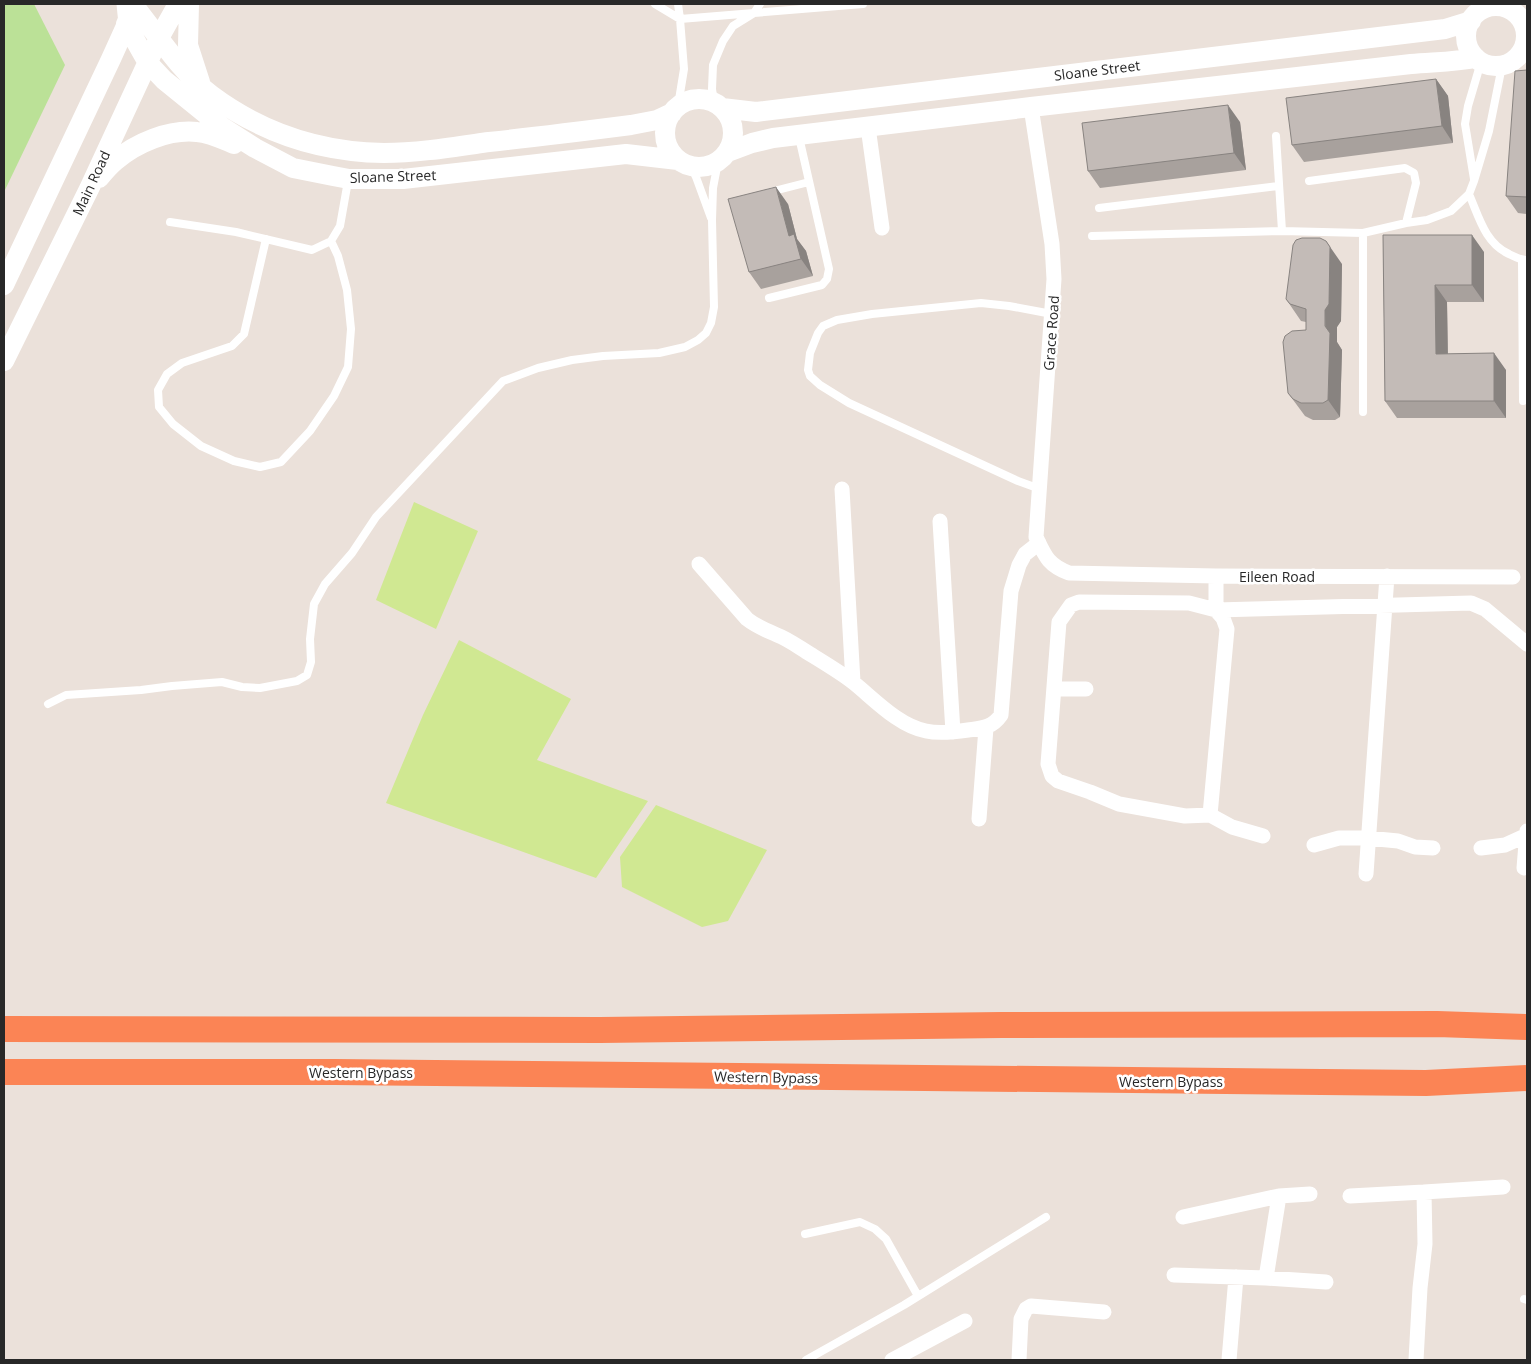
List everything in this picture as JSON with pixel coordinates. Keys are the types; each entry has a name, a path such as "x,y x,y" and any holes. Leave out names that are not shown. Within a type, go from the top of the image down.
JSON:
{"highway":[{"path":"1437,1024 1527,1018"},
{"path":"4,1029 600,1030 1001,1025 1437,1024 1527,1027"},
{"name":"Western Bypass","path":"4,1072 354,1072 1426,1084 1527,1078"},
{"path":"1426,1084 1527,1084"}],"street":[{"name":"Main Road","path":"4,361 89,189 159,38 178,4"},
{"path":"189,4 188,45 201,85"},
{"path":"1493,5 1509,10 1524,20 1526,39 1524,48 1516,58 1491,66 1478,60 1470,50 1467,31 1476,14 1493,5"},
{"name":"Sloane Street","path":"131,8 159,38 174,59 210,94 249,120 294,139 355,151 384,153 420,151 631,125 657,120 675,109"},
{"name":"Sloane Street","path":"131,8 148,63 164,80 222,127 255,148 293,168 349,179 403,179 626,154 684,163"},
{"path":"4,285 107,68 131,8"},
{"name":"Sloane Street","path":"718,105 756,112 1445,29 1471,21"},
{"name":"Sloane Street","path":"723,157 762,140 799,135 1428,63 1478,60"},
{"path":"922,92 945,97 1024,92 1028,96 1031,107"},
{"path":"696,99 718,105 729,115 734,134 732,144 723,157 700,167 684,163 671,152 666,142 665,132 667,122 675,109 686,101 696,99"},
{"path":"827,103 850,109 866,118 869,127 882,228"},
{"name":"Grace Road","path":"1031,107 1052,244 1054,279 1036,537 1046,558"},
{"path":"784,108 799,135"},
{"path":"89,189 114,162 132,149 177,132 197,132 220,138 293,168"},
{"path":"842,489 853,682"},
{"path":"940,521 952,732"},
{"path":"699,564 747,619 810,654 853,682 881,707 916,728 927,732 952,732 986,728 997,721 1002,710 1012,591 1019,565 1025,554 1039,543"},
{"name":"Eileen Road","path":"1046,558 1052,565 1069,573 1216,576 1513,577"},
{"path":"1210,815 1227,629 1223,618 1216,610 1216,576"},
{"path":"1366,874 1387,576"},
{"path":"1263,836 1232,827 1210,815 1185,816 1119,804 1058,781 1052,776 1048,764 1059,622 1071,605 1079,602 1189,603 1216,610 1471,603 1485,609 1527,644"},
{"path":"1054,689 1086,689"},
{"path":"979,818 986,728"},
{"path":"1524,868 1527,832"},
{"path":"1482,848 1505,845 1527,835"},
{"path":"1314,845 1338,838 1368,838 1398,841 1415,847 1433,848"},
{"path":"1350,1196 1503,1187"},
{"path":"1416,1360 1420,1288 1425,1244 1424,1192"},
{"path":"1183,1217 1279,1196 1310,1194"},
{"path":"1266,1278 1279,1196"},
{"path":"1174,1275 1326,1282"},
{"path":"1229,1360 1236,1277"},
{"path":"1019,1360 1021,1319 1026,1308 1031,1306 1104,1312"},
{"path":"892,1360 965,1321"}],"lane":[{"path":"655,4 680,19 863,4"},
{"path":"675,109 684,69 678,4"},
{"path":"718,105 712,80 716,54 733,26 754,13 760,4"},
{"path":"1092,236 1282,231 1363,233 1427,220 1451,210 1469,194 1489,131 1516,58"},
{"path":"1474,181 1465,124 1478,60"},
{"path":"769,298 822,285 827,279 829,269 799,135"},
{"path":"1276,136 1282,231"},
{"path":"48,704 66,695 222,682 242,687 260,688 297,680 307,675 311,662 310,639 314,604 325,584 352,553 376,517 503,381 538,368 572,360 603,356 659,353 685,347 706,333 711,322 714,307 713,188 723,157"},
{"path":"684,163 696,177 712,220"},
{"path":"1309,181 1405,168 1414,173 1416,183 1406,223"},
{"path":"170,222 236,232 312,250 331,241 340,226 349,179"},
{"path":"766,193 809,182"},
{"path":"1099,208 1278,186"},
{"path":"1469,194 1491,242 1500,250 1524,260 1523,400"},
{"path":"1363,233 1363,412"},
{"path":"266,240 244,334 232,346 182,363 167,374 158,390 159,407 173,424 201,446 234,461 260,467 282,462 310,431 334,396 348,368 351,329 348,290 338,256 331,241"},
{"path":"1040,489 1018,481 849,402 820,385 810,376 808,370 810,353 818,333 823,326 837,320 872,314 981,303 1053,314"},
{"path":"806,1360 918,1296 1046,1217"},
{"path":"805,1234 860,1222 875,1229 886,1239 918,1296"}],"green space":[{"path":"4,4 34,4 65,65 4,192"},
{"path":"414,502 478,531 436,629 376,600"},
{"path":"459,640 571,699 537,760 648,801 596,878 386,803 423,715"},
{"path":"656,805 767,850 728,921 702,927 622,887 620,857"}],"building":[{"path":"1527,70 1527,197 1506,196 1515,71"},
{"path":"1436,79 1442,126 1292,145 1286,98"},
{"path":"1228,105 1234,153 1088,171 1082,123"},
{"path":"776,187 789,236 794,234 801,259 749,272 728,199"},
{"path":"1383,235 1472,235 1472,285 1435,285 1436,354 1494,353 1494,401 1385,401"},
{"path":"1320,238 1326,241 1330,247 1329,304 1325,310 1325,326 1330,333 1328,400 1323,403 1301,403 1293,399 1288,393 1283,342 1285,336 1292,331 1306,330 1306,309 1290,304 1286,299 1293,245 1296,240"}]}
